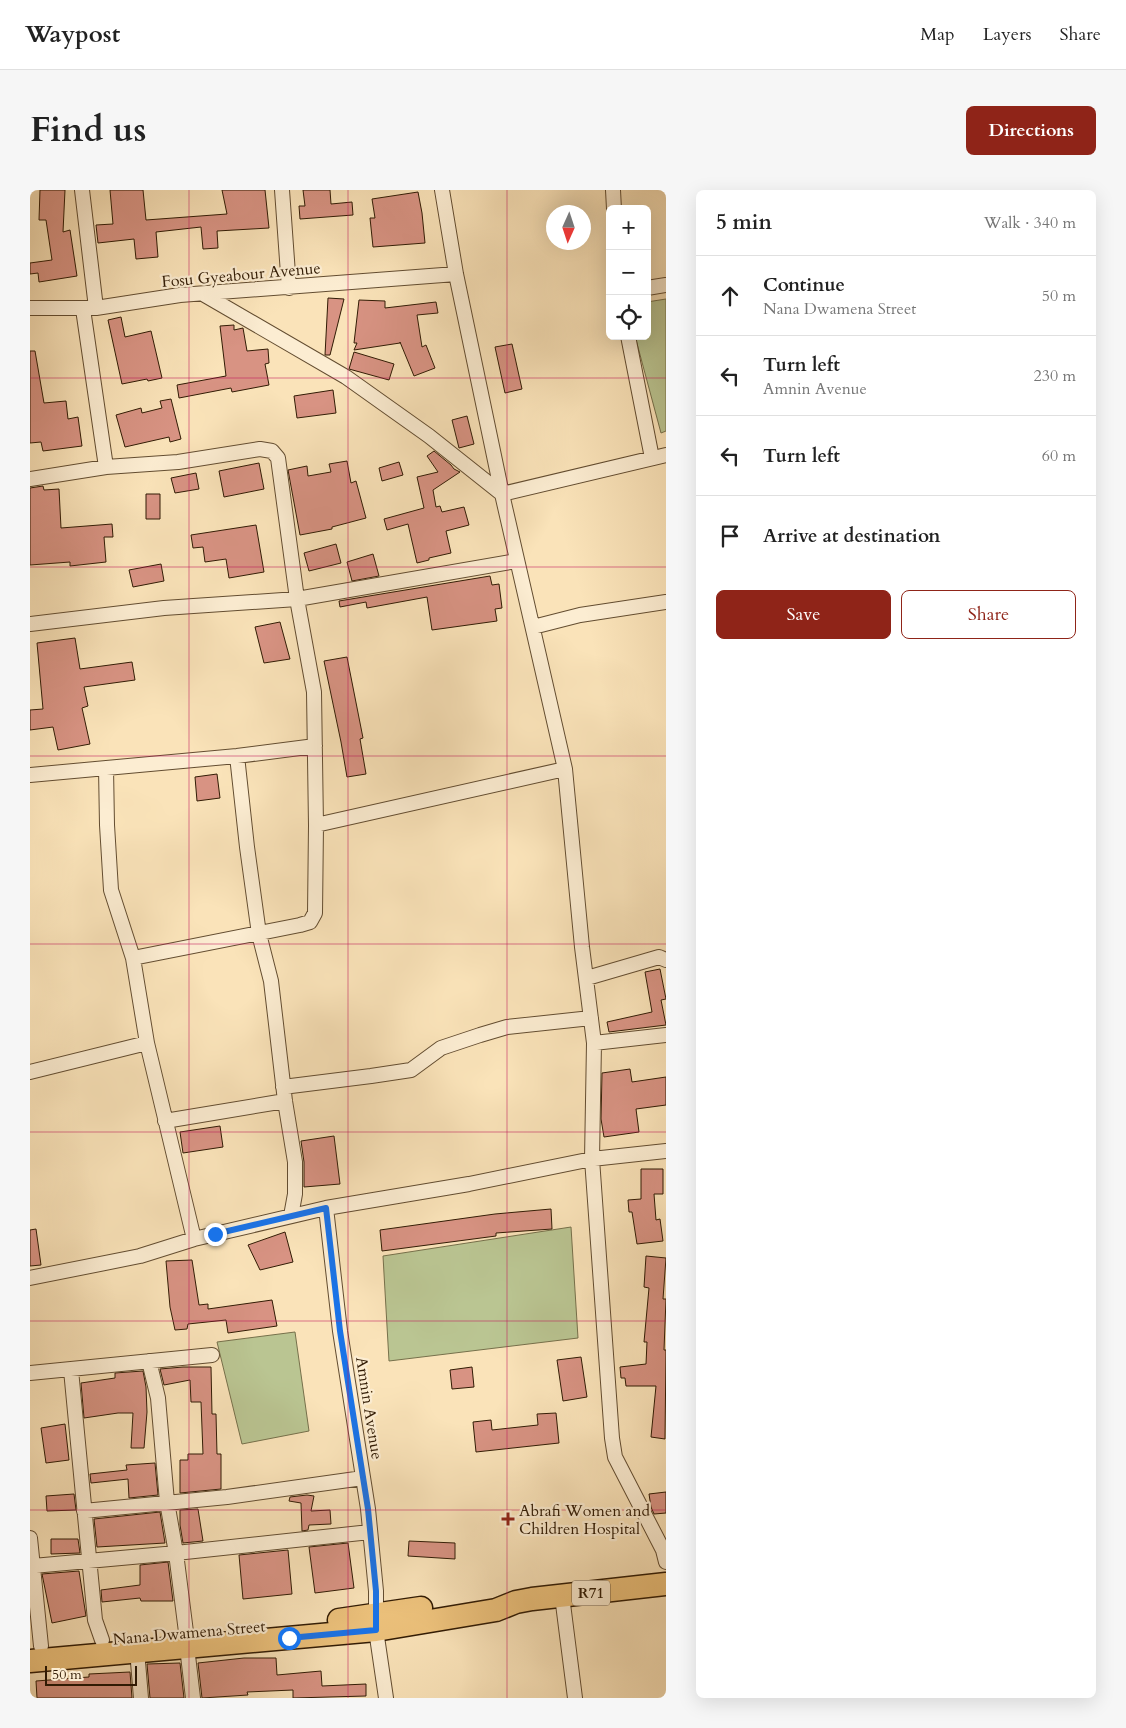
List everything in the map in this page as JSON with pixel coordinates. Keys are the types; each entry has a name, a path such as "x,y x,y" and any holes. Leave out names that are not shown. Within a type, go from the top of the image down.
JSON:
{"main road":[{"name":"R71","path":"562,1596 666,1584"},
{"name":"Nana Dwamena Street","path":"34,1652 102,1640 187,1639 496,1610 516,1602 562,1596"},
{"name":"Nana Dwamena Street","path":"34,1652 137,1650 187,1639"}],"street":[{"path":"82,190 89,308 106,467"},
{"path":"282,190 289,288"},
{"path":"441,190 456,274 516,561 565,769 582,947 594,1043 592,1158 612,1438 615,1457 663,1550 666,1562"},
{"path":"613,190 614,205"},
{"name":"Fosu Gyeabour Avenue","path":"30,308 89,308 180,295 456,274"},
{"path":"651,287 666,285"},
{"path":"202,294 346,376 429,436 502,494"},
{"path":"629,340 652,458"},
{"path":"30,479 106,467 178,462 260,449 272,451 278,458 297,599 314,692 315,913 310,922 259,934 133,958"},
{"path":"502,494 666,455"},
{"path":"30,624 164,608 297,599 516,561"},
{"path":"533,627 580,615 666,602"},
{"path":"30,775 238,756 315,746"},
{"path":"238,756 246,847 259,934 271,981 284,1094 295,1162 295,1194 291,1216"},
{"path":"106,768 111,890 133,958 146,1043 194,1239"},
{"path":"316,825 565,769"},
{"path":"587,978 659,957 666,960"},
{"path":"165,1121 284,1094 411,1070 441,1048 507,1027 591,1018"},
{"path":"594,1043 666,1035"},
{"path":"30,1072 146,1043"},
{"path":"30,1278 140,1256 194,1239 326,1208 469,1184 592,1158 666,1151"},
{"name":"Amnin Avenue","path":"326,1208 340,1331 370,1532 377,1622 386,1698"},
{"path":"30,1372 71,1370 212,1355"},
{"path":"149,1361 158,1398 167,1502 176,1553 193,1698"},
{"path":"71,1370 95,1620 102,1640"},
{"path":"84,1511 227,1497 363,1478"},
{"path":"33,1566 370,1532"},
{"path":"30,1538 33,1566 34,1652"},
{"path":"562,1596 575,1698"},
{"path":"137,1650 141,1698"}],"green space":[{"path":"666,299 666,431 661,433 636,340 651,340 651,301"},
{"path":"571,1227 578,1338 389,1361 383,1256"},
{"path":"295,1332 309,1431 242,1444 217,1342"}],"building":[{"path":"40,190 65,190 63,232 70,230 77,276 39,282 38,273 30,274 30,263 52,260 46,220 39,220"},
{"path":"110,190 143,190 146,220 227,214 222,190 265,190 269,228 217,231 218,248 203,249 201,227 156,232 158,257 136,259 134,239 98,243 96,225 113,224"},
{"path":"303,190 330,190 331,204 352,202 353,215 300,219 299,206 305,206"},
{"path":"418,192 425,243 373,247 370,218 375,218 372,199"},
{"path":"328,298 344,299 330,355 325,355"},
{"path":"359,300 385,301 385,308 436,302 438,313 417,315 422,347 426,345 435,368 414,376 400,342 354,350 357,343 354,343"},
{"path":"121,317 125,337 151,331 162,378 122,384 108,320"},
{"path":"234,325 234,330 243,328 247,351 268,349 269,363 265,364 269,385 232,392 231,388 179,398 177,385 226,376 220,326"},
{"path":"512,344 522,389 505,393 495,347"},
{"path":"30,351 35,351 44,403 66,401 68,419 78,417 82,446 43,451 41,442 30,443"},
{"path":"354,352 394,364 389,380 349,369"},
{"path":"333,390 336,413 297,418 294,396"},
{"path":"171,399 181,439 170,442 169,437 125,447 116,415 141,408 142,413 162,408 160,401"},
{"path":"467,416 474,444 459,448 452,420"},
{"path":"434,451 460,472 433,490 436,507 440,506 442,512 464,507 469,525 446,531 451,553 417,563 408,524 387,530 384,519 424,508 417,477 438,472 427,456"},
{"path":"347,461 351,483 356,481 366,518 332,527 332,529 300,535 288,470 307,466 308,476 331,472 329,464"},
{"path":"399,462 403,475 382,481 379,468"},
{"path":"259,463 264,489 224,497 219,471"},
{"path":"196,473 199,489 175,493 171,478"},
{"path":"43,486 44,490 59,489 61,528 112,524 113,537 104,537 106,562 70,566 70,562 30,565 30,488"},
{"path":"146,494 160,494 160,519 146,519"},
{"path":"256,525 264,572 229,578 226,559 205,562 203,547 193,548 191,535"},
{"path":"336,544 341,563 309,571 304,553"},
{"path":"373,554 379,576 352,581 347,562"},
{"path":"161,564 164,581 133,587 129,570"},
{"path":"490,576 492,585 499,584 502,608 495,609 497,621 432,630 427,597 367,608 366,602 340,607 339,601"},
{"path":"280,622 290,659 264,663 255,627"},
{"path":"75,638 80,669 132,662 135,680 84,687 88,706 82,708 90,744 58,750 53,727 30,730 30,710 43,709 37,643"},
{"path":"347,657 363,738 360,739 366,774 347,777 324,661"},
{"path":"217,774 220,798 197,801 195,777"},
{"path":"660,969 666,999 661,1000 666,1025 609,1032 607,1022 652,1012 645,972"},
{"path":"630,1069 632,1082 666,1077 666,1105 636,1109 639,1132 604,1137 601,1119 602,1073"},
{"path":"220,1126 223,1147 183,1153 180,1132"},
{"path":"334,1136 340,1184 304,1187 304,1162 301,1141"},
{"path":"641,1169 663,1169 663,1194 654,1194 656,1220 660,1219 663,1241 637,1244 632,1212 629,1212 628,1200 641,1199"},
{"path":"551,1209 552,1229 496,1233 496,1236 382,1251 380,1230 495,1214"},
{"path":"36,1229 41,1265 30,1266 30,1230"},
{"path":"285,1232 293,1262 260,1270 248,1245"},
{"path":"646,1256 666,1258 663,1299 666,1299 664,1350 666,1350 665,1439 651,1437 656,1386 626,1386 625,1378 621,1378 620,1367 646,1364 647,1342 644,1342 649,1288 644,1287"},
{"path":"192,1260 199,1305 208,1304 208,1309 272,1300 277,1326 228,1333 226,1320 188,1324 187,1329 175,1330 170,1307 166,1261"},
{"path":"581,1357 587,1397 563,1401 557,1360"},
{"path":"211,1367 212,1414 216,1414 217,1454 221,1454 221,1489 180,1493 180,1460 188,1460 188,1454 203,1454 201,1402 191,1402 190,1380 164,1385 160,1369"},
{"path":"472,1367 474,1387 452,1389 450,1370"},
{"path":"143,1371 147,1412 144,1448 131,1448 133,1413 118,1413 84,1418 81,1383 115,1378 115,1373"},
{"path":"556,1413 559,1443 476,1452 473,1422 491,1420 492,1430 538,1425 537,1414"},
{"path":"65,1424 69,1460 46,1463 41,1428"},
{"path":"155,1463 158,1495 129,1498 128,1479 91,1483 90,1474 127,1470 126,1465"},
{"path":"666,1492 666,1513 654,1514 649,1494"},
{"path":"74,1494 76,1510 47,1511 46,1496"},
{"path":"314,1496 311,1511 330,1510 331,1524 309,1525 308,1530 302,1531 301,1503 289,1501 290,1497"},
{"path":"198,1509 203,1541 183,1543 180,1510"},
{"path":"160,1512 165,1543 97,1547 94,1519"},
{"path":"51,1539 78,1539 80,1553 51,1554"},
{"path":"409,1541 455,1543 455,1559 408,1556"},
{"path":"348,1543 354,1588 315,1593 309,1547"},
{"path":"288,1550 292,1594 243,1599 239,1555"},
{"path":"168,1562 173,1601 141,1601 140,1598 102,1602 101,1590 140,1585 140,1565"},
{"path":"79,1571 86,1616 52,1623 42,1574"},
{"path":"244,1658 276,1658 277,1675 321,1671 322,1686 366,1684 366,1696 293,1698 293,1690 247,1692 248,1695 202,1698 198,1663"},
{"path":"180,1663 184,1698 150,1698 147,1664"},
{"path":"130,1672 132,1698 37,1698 36,1681 89,1677 89,1674"}],"place":[{"name":"Abrafi Women and Children Hospital","path":"508,1519"}],"route":[{"path":"215,1234 326,1208 340,1331 368,1509 376,1591 376,1630 289,1638"}]}
